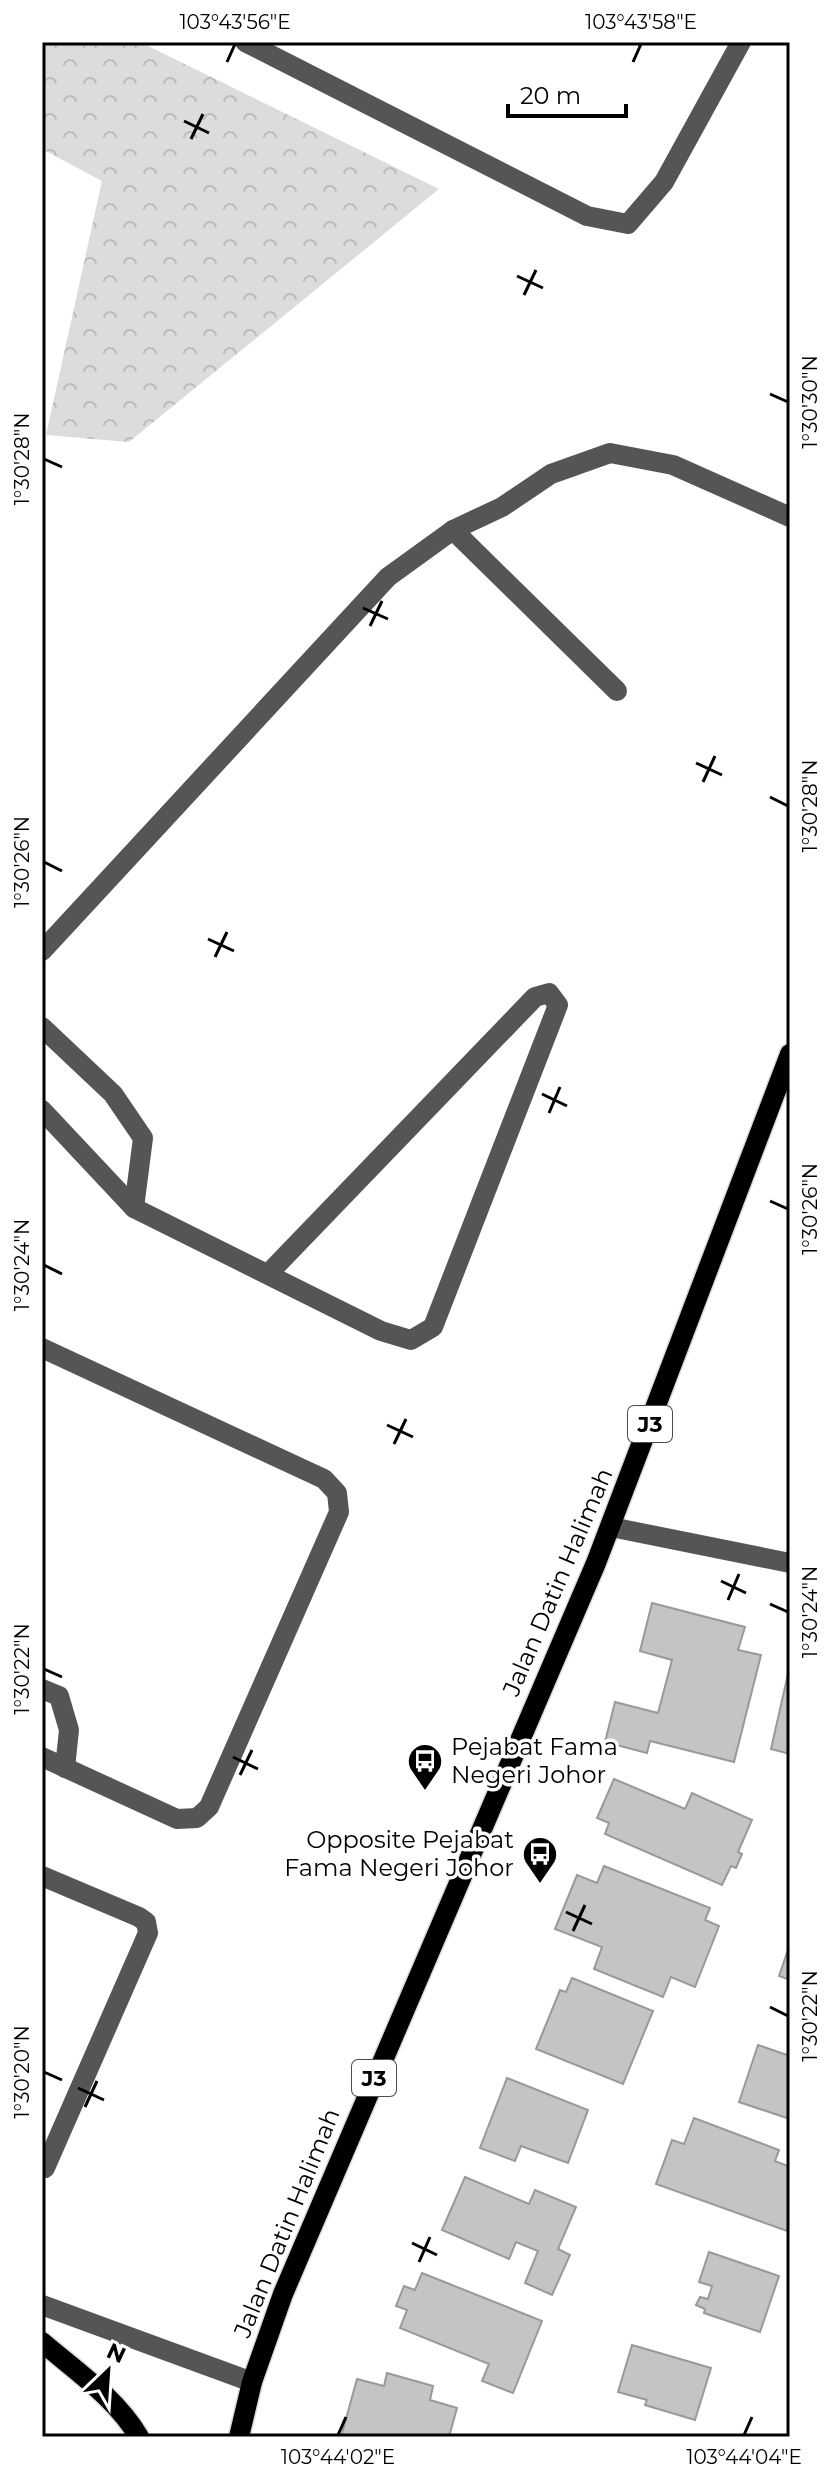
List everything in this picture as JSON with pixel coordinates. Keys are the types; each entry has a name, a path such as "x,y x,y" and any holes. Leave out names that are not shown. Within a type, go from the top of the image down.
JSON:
{"main road":[{"name":"Jalan Datin Halimah","path":"239,2437 252,2382 283,2294 611,1527 790,1054"},
{"path":"42,2342 94,2385 130,2421 139,2437"}],"street":[{"path":"245,42 587,216 628,224 664,182 741,42"},
{"path":"42,951 388,577 453,530 502,507 551,474 610,453 673,465 790,517"},
{"path":"453,530 617,691"},
{"path":"42,1110 134,1208 381,1331 411,1340 433,1327 558,1005 549,993 535,997 268,1274"},
{"path":"42,1027 113,1094 143,1138 134,1208"},
{"path":"42,1348 324,1479 337,1493 339,1512 209,1807 197,1818 177,1819 42,1757"},
{"path":"611,1527 790,1563"},
{"path":"42,1689 59,1696 69,1730 65,1768"},
{"path":"42,1876 139,1917 146,1922 148,1933 45,2168 42,2167"},
{"path":"42,2305 252,2382"}],"green space":[{"path":"42,42 140,42 439,189 129,442 46,435 102,181 42,149"}],"building":[{"path":"652,1603 745,1627 738,1650 761,1655 734,1762 650,1741 647,1753 605,1742 615,1702 658,1713 672,1660 640,1651"},
{"path":"790,1665 790,1754 771,1749"},
{"path":"614,1779 685,1809 692,1793 752,1820 738,1852 742,1854 736,1868 731,1866 722,1885 605,1834 609,1823 597,1818"},
{"path":"604,1866 710,1908 705,1920 719,1926 695,1987 671,1977 663,1997 594,1969 602,1947 555,1929 577,1875 597,1883"},
{"path":"790,1944 790,1980 779,1976"},
{"path":"572,1978 653,2011 623,2084 536,2049 560,1990 566,1992"},
{"path":"758,2045 790,2056 790,2119 739,2102"},
{"path":"507,2078 588,2110 568,2163 521,2146 515,2161 480,2148"},
{"path":"694,2118 779,2150 775,2161 790,2167 790,2232 656,2184 672,2140 684,2144"},
{"path":"465,2177 529,2204 535,2190 576,2207 558,2249 570,2255 552,2295 525,2283 538,2251 516,2242 509,2259 442,2230"},
{"path":"709,2252 779,2276 760,2332 704,2313 705,2309 696,2305 700,2297 708,2299 712,2286 699,2282"},
{"path":"422,2273 542,2321 513,2393 482,2381 489,2364 400,2328 407,2310 396,2306 404,2286 415,2290"},
{"path":"632,2345 711,2368 695,2420 645,2405 647,2400 618,2392"},
{"path":"387,2373 433,2386 430,2400 457,2408 449,2437 341,2437 357,2379 384,2386"}],"place":[{"name":"Pejabat Fama Negeri Johor","path":"425,1792"},
{"name":"Opposite Pejabat Fama Negeri Johor","path":"540,1885"}]}
